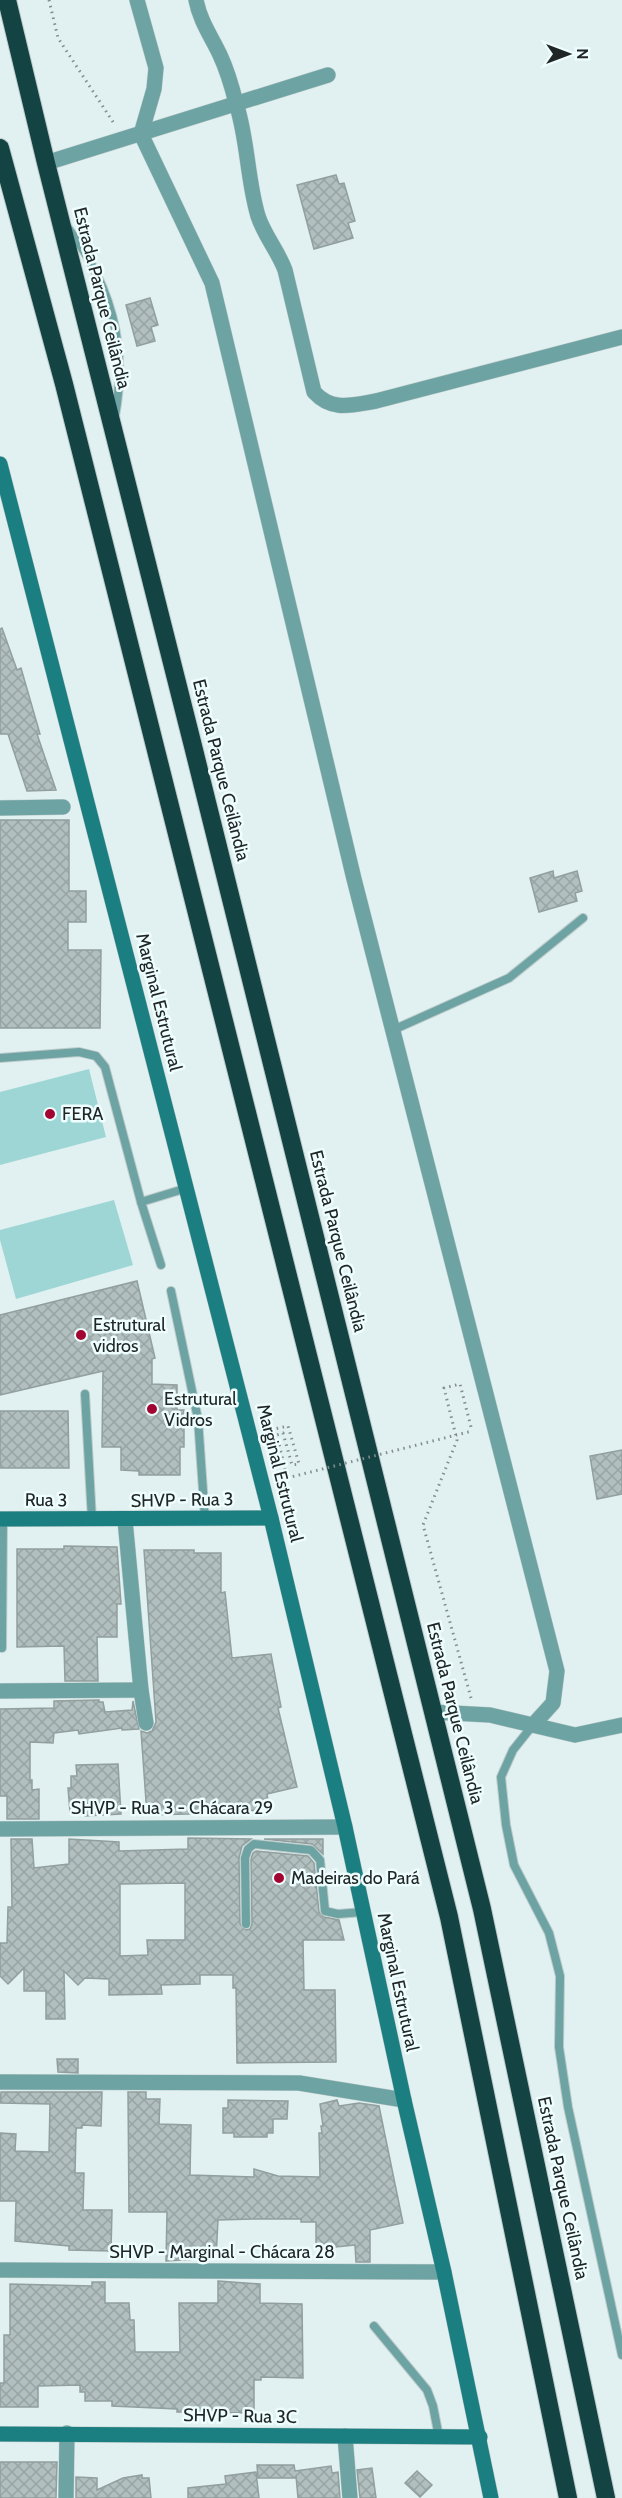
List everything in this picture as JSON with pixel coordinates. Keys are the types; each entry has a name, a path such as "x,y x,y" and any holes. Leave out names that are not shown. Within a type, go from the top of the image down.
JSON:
{"highway":[{"name":"Estrada Parque Ceilândia","path":"7,0 482,1909 606,2498"},
{"path":"0,148 64,384 449,1917 568,2498"}],"main road":[{"name":"Marginal Estrutural","path":"0,464 272,1518 345,1827 480,2437 491,2498"},
{"name":"SHVP - Rua 3","path":"92,1520 272,1518"},
{"name":"Rua 3","path":"1,1519 92,1520"},
{"name":"SHVP - Rua 3C","path":"0,2434 480,2437"}],"street":[{"path":"138,0 156,68 154,90 141,134 212,283 354,879 557,1671 553,1703 533,1725"},
{"path":"196,0 202,23 221,57 237,104 244,130 251,188 259,219 285,270 314,392 323,401 346,406 376,401 622,337"},
{"path":"46,163 328,75"},
{"path":"0,808 63,807"},
{"path":"125,1520 146,1723"},
{"path":"0,1691 141,1690"},
{"path":"433,1712 490,1715 575,1735 622,1725"},
{"name":"SHVP - Rua 3 - Chácara 29","path":"0,1829 345,1827"},
{"path":"0,2082 299,2083 404,2100"},
{"name":"SHVP - Marginal - Chácara 28","path":"0,2270 444,2272"},
{"path":"66,2498 67,2433"},
{"path":"345,2436 350,2498"}],"lane":[{"path":"62,220 91,260 104,290 117,340 121,361 120,388 113,428"},
{"path":"393,1030 509,978 583,918"},
{"path":"0,1058 79,1052 96,1056 105,1067 141,1202 161,1265"},
{"path":"141,1202 187,1188"},
{"path":"171,1291 198,1419 206,1519"},
{"path":"85,1394 92,1520"},
{"path":"1,1519 2,1648"},
{"path":"533,1725 513,1749 501,1777 506,1825 514,1865 549,1933 560,1976 559,2047 568,2107 622,2355"},
{"path":"246,1924 245,1858 248,1849 254,1844 311,1850 320,1860 325,1911 338,1914 363,1912"},
{"path":"374,2326 427,2390 440,2437"}],"path":[{"path":"50,0 58,38 124,139"},
{"path":"250,1435 288,1426 299,1464 292,1465 283,1433 277,1435 287,1478 472,1431 460,1384 444,1388 457,1440 423,1526 475,1714"}],"shaded area":[{"name":"FERA","path":"89,1069 106,1137 0,1165 0,1092"},
{"path":"114,1200 133,1265 16,1299 0,1240 0,1230"}],"building":[{"path":"336,175 339,184 344,183 355,221 348,223 353,238 314,249 297,185"},
{"path":"150,298 158,325 151,327 155,341 137,346 126,305"},
{"path":"2,628 17,670 21,668 40,734 37,734 56,790 27,791 8,734 0,734 0,629"},
{"path":"0,820 69,820 69,891 86,891 86,922 68,922 68,950 101,950 100,1028 0,1028"},
{"path":"553,871 554,878 577,871 582,891 575,893 577,901 539,912 530,878"},
{"path":"137,1281 155,1358 152,1359 152,1384 177,1385 177,1410 184,1410 184,1447 180,1447 180,1475 139,1475 139,1471 121,1470 121,1447 102,1447 103,1371 0,1395 0,1315"},
{"path":"0,1411 68,1411 69,1468 0,1468"},
{"path":"622,1450 622,1494 597,1499 590,1456"},
{"path":"64,1546 117,1547 121,1604 117,1604 117,1637 97,1637 98,1681 65,1681 64,1646 17,1647 17,1549 64,1549"},
{"path":"144,1550 194,1550 194,1553 221,1553 221,1593 225,1592 232,1658 271,1654 281,1707 278,1708 297,1787 267,1794 269,1806 251,1811 250,1808 147,1815 141,1731 147,1733 152,1731 156,1722"},
{"path":"99,1700 103,1702 105,1712 132,1710 133,1701 139,1729 122,1730 122,1728 79,1734 78,1730 54,1733 53,1743 30,1742 30,1780 32,1780 32,1790 39,1789 39,1819 7,1819 7,1796 0,1796 0,1709 54,1708 54,1701"},
{"path":"118,1764 121,1814 85,1816 85,1811 70,1812 68,1788 71,1788 71,1776 77,1776 76,1765"},
{"path":"188,1838 251,1839 242,1846 239,1858 240,1924 246,1930 250,1929 252,1924 251,1859 253,1853 256,1851 308,1856 314,1863 319,1912 324,1917 339,1920 344,1940 303,1940 304,1990 335,1990 336,2062 237,2063 236,1988 233,1988 233,1975 200,1975 200,1984 161,1985 162,1994 109,1995 109,1979 85,1978 78,1985 64,1971 65,2019 46,2019 46,1991 24,1991 24,1968 8,1984 0,1976 0,1943 7,1943 8,1907 12,1907 11,1839 32,1839 34,1868 69,1864 69,1839 119,1842 119,1851 188,1849","holes":["185,1883 185,1940 147,1940 148,1955 120,1956 120,1884"]},
{"path":"264,1839 323,1839 323,1854 312,1844"},
{"path":"57,2059 78,2059 78,2073 58,2072"},
{"path":"1,2092 102,2092 101,2126 82,2125 82,2128 76,2130 75,2173 84,2173 83,2210 112,2210 111,2251 69,2250 69,2246 15,2241 16,2201 0,2201 0,2133 16,2134 15,2151 49,2152 50,2104 0,2103"},
{"path":"128,2092 146,2092 146,2099 160,2099 159,2124 191,2125 190,2175 254,2177 254,2169 278,2176 320,2177 319,2133 322,2133 321,2126 323,2126 320,2104 337,2100 339,2106 359,2103 379,2106 403,2223 370,2230 370,2262 356,2262 355,2245 316,2249 316,2222 301,2222 301,2219 218,2220 216,2258 166,2261 167,2212 129,2212"},
{"path":"228,2100 288,2101 287,2119 273,2119 273,2133 267,2133 267,2137 234,2137 234,2133 223,2133 223,2108 228,2108"},
{"path":"218,2281 260,2284 260,2303 302,2304 303,2378 261,2377 261,2380 254,2380 254,2413 177,2412 177,2409 112,2406 112,2401 85,2401 85,2392 80,2392 80,2385 38,2386 38,2407 0,2407 0,2383 4,2383 4,2335 10,2335 10,2284 92,2286 92,2282 105,2282 105,2303 129,2303 130,2320 134,2320 135,2352 180,2352 179,2303 218,2303"},
{"path":"0,2462 57,2462 56,2498 0,2498"},
{"path":"257,2465 294,2465 295,2471 331,2466 332,2473 338,2472 340,2498 298,2498 296,2476 296,2478 258,2478"},
{"path":"372,2468 376,2498 360,2498 357,2470"},
{"path":"417,2471 432,2485 420,2497 405,2483"},
{"path":"256,2472 259,2498 188,2498 188,2488 226,2484 225,2476"},
{"path":"142,2475 142,2478 149,2478 151,2498 76,2498 76,2477 97,2478 97,2490 123,2478"}],"place":[{"name":"FERA","path":"50,1114"},
{"name":"Estrutural vidros","path":"81,1335"},
{"name":"Estrutural Vidros","path":"152,1409"},
{"name":"Madeiras do Pará","path":"279,1878"}]}
